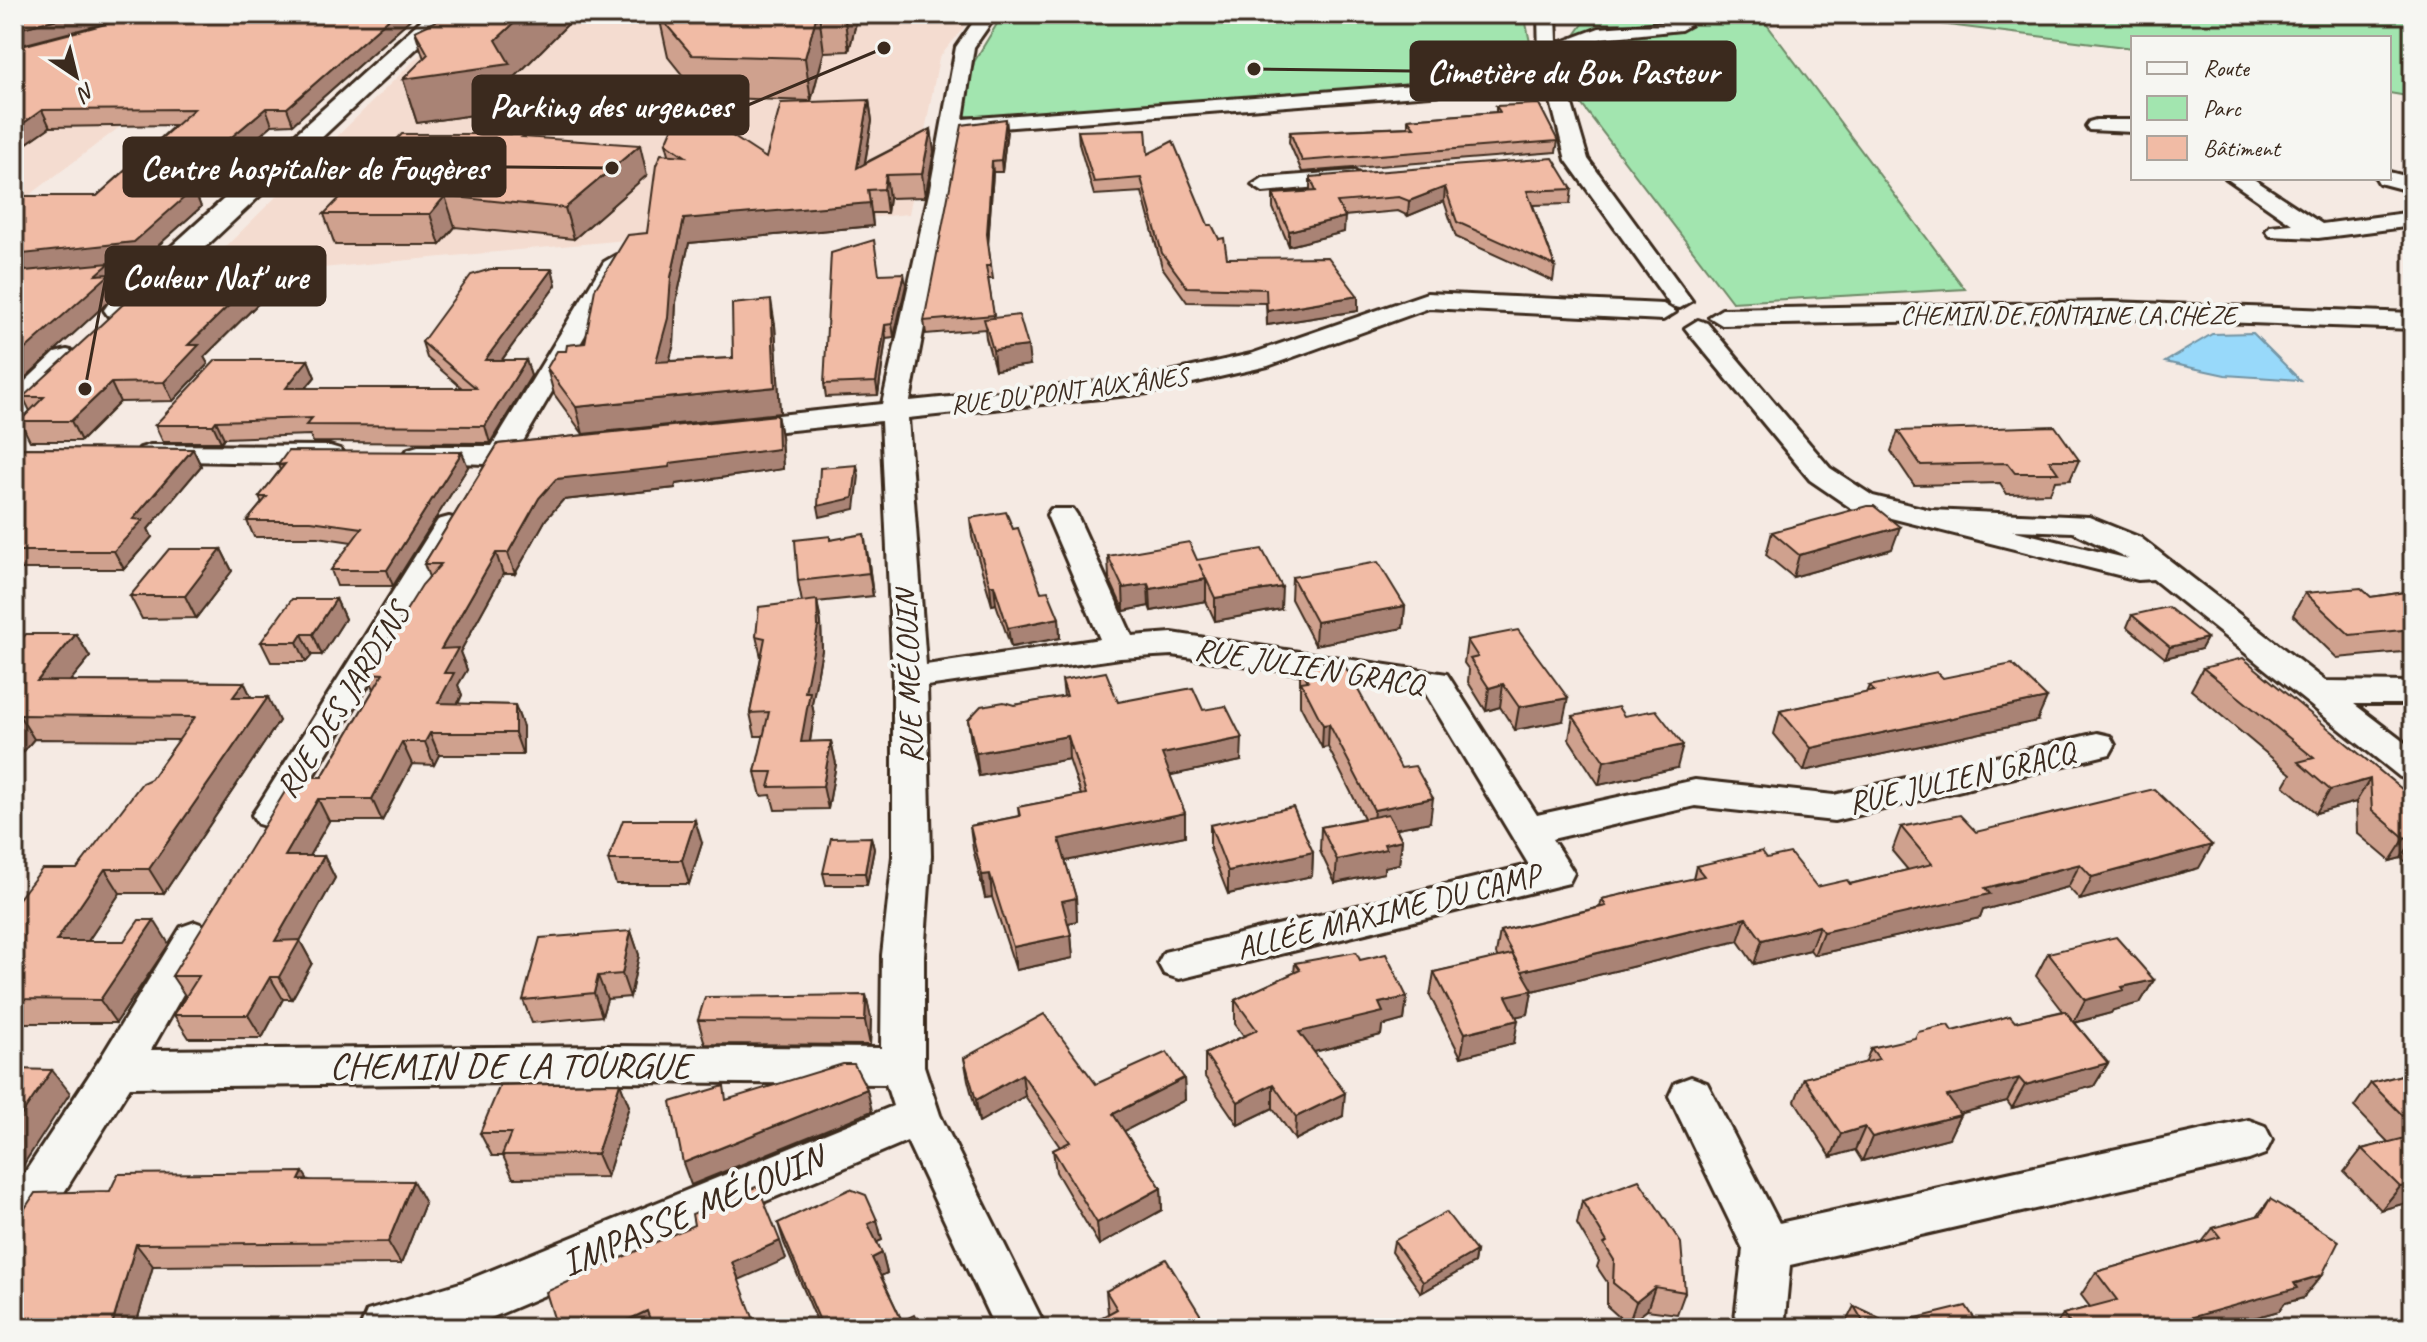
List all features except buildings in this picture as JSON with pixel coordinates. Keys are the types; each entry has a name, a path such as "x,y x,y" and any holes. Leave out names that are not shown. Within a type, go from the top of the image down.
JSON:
{"main road":[{"path":"14,411 164,268 442,14"}],"street":[{"name":"RUE MÉLOUIN","path":"988,14 965,47 941,189 894,411 910,678 912,856 903,955 902,1066 918,1116 1021,1328"},
{"path":"1547,14 1548,47 1570,161 1671,306 1674,323 1710,323 1820,474 1862,502 2138,571 2157,569 2413,768"},
{"path":"1548,47 1565,48 1599,33 1681,25"},
{"path":"950,126 1554,80"},
{"path":"2096,126 2131,126"},
{"path":"1263,185 1373,176"},
{"path":"2391,179 2413,185"},
{"path":"2240,180 2318,231"},
{"path":"2278,231 2318,231 2413,219"},
{"name":"RUE DES JARDINS","path":"255,841 627,244"},
{"path":"14,281 164,268"},
{"name":"RUE DU PONT AUX ÂNES","path":"707,431 1148,385 1259,360 1427,300 1671,306"},
{"name":"CHEMIN DE FONTAINE LA CHÈZE","path":"1710,323 2112,310 2413,321"},
{"path":"390,455 497,454 564,447"},
{"path":"124,454 359,455"},
{"path":"1062,515 1120,647"},
{"name":"RUE JULIEN GRACQ","path":"910,678 1120,647 1172,644 1435,682 1527,831 1695,793 1834,808 2097,745"},
{"path":"2313,692 2413,693"},
{"name":"ALLÉE MAXIME DU CAMP","path":"1179,963 1555,873 1527,831"},
{"path":"14,1230 118,1069 214,908"},
{"name":"CHEMIN DE LA TOURGUE","path":"118,1069 595,1064 902,1066"},
{"path":"1691,1096 1767,1248 1759,1328"},
{"name":"IMPASSE MÉLOUIN","path":"385,1328 468,1316 918,1116"},
{"path":"1767,1248 2249,1140"}],"shaded area":[{"path":"461,14 975,14 939,58 909,214 192,280"},
{"path":"14,96 322,99 293,124 121,126 14,207"}],"green space":[{"path":"1003,14 1524,14 1537,75 994,117 959,116 974,62"},
{"path":"1590,14 1759,14 1965,289 1732,302 1566,84 1563,52"},
{"path":"1778,14 2413,14 2413,97 2391,93 2391,36 2131,36 2131,48 1875,16"}],"water":[{"path":"2253,333 2300,380 2225,375 2165,362 2212,334"}],"place":[{"name":"Parking des urgences","path":"884,48"},
{"name":"Cimetière du Bon Pasteur","path":"1254,69"},
{"name":"Centre hospitalier de Fougères","path":"612,168"},
{"name":"Couleur Nat' ure","path":"85,389"}]}
